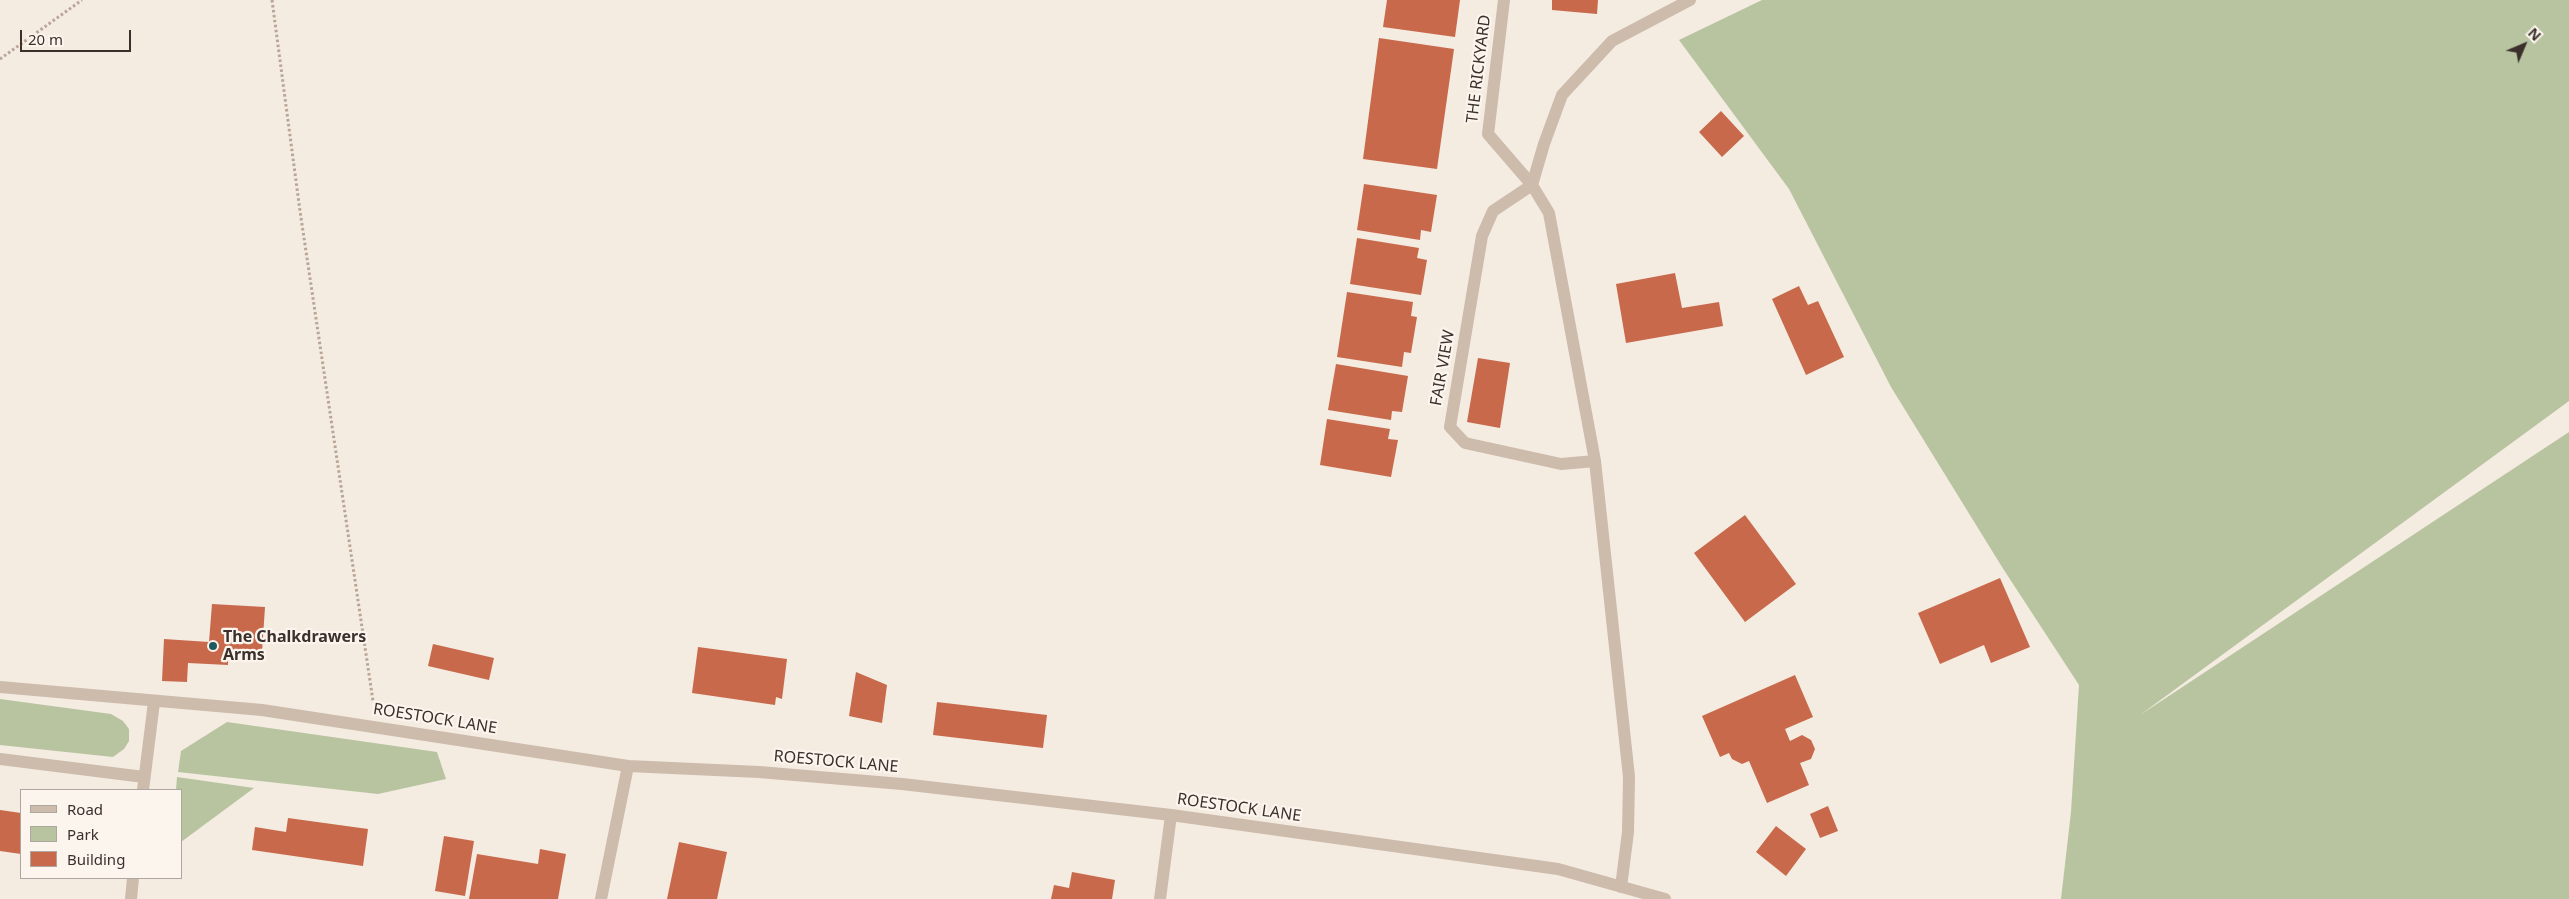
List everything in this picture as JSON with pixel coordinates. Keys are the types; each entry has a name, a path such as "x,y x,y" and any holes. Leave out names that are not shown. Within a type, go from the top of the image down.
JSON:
{"street":[{"name":"THE RICKYARD","path":"1504,0 1488,134 1532,185 1549,213 1595,461 1629,777 1628,832 1621,887"},
{"path":"1532,185 1544,144 1562,95 1612,41 1690,0"},
{"name":"FAIR VIEW","path":"1532,185 1493,211 1482,236 1450,427 1465,443 1561,464 1595,461"},
{"name":"ROESTOCK LANE","path":"0,687 262,710 628,766 759,772 892,783 1172,815 1558,869 1665,899"},
{"path":"143,789 154,702"},
{"path":"0,759 144,777"},
{"path":"601,899 628,766"},
{"path":"1160,899 1172,815"},
{"path":"131,899 133,879"}],"path":[{"path":"0,59 82,0"},
{"path":"272,0 302,221 376,726"}],"green space":[{"path":"1762,0 2569,0 2569,401 2140,715 2569,432 2569,899 2061,899 2071,812 2079,685 2002,567 1891,387 1789,189 1679,40"},
{"path":"0,699 111,714 123,721 129,729 129,741 124,749 113,757 0,745"},
{"path":"227,722 437,752 446,779 378,794 178,772 181,751"},
{"path":"177,777 254,788 182,841 182,789 176,789"}],"building":[{"path":"1387,0 1460,0 1455,37 1383,27"},
{"path":"1552,0 1598,0 1597,14 1552,10"},
{"path":"1379,38 1454,49 1437,169 1363,159"},
{"path":"1721,111 1744,136 1722,157 1699,132"},
{"path":"1364,184 1437,195 1431,232 1421,230 1420,240 1357,230"},
{"path":"1357,238 1419,248 1417,258 1427,260 1421,295 1350,284"},
{"path":"1675,273 1682,308 1719,302 1723,326 1626,343 1616,284"},
{"path":"1799,286 1808,305 1818,301 1844,357 1806,375 1772,299"},
{"path":"1347,292 1413,302 1411,316 1417,317 1411,353 1404,352 1402,367 1337,357"},
{"path":"1478,358 1510,363 1500,428 1467,422"},
{"path":"1336,364 1408,376 1402,412 1392,411 1391,420 1328,410"},
{"path":"1327,419 1390,429 1388,439 1398,440 1391,477 1320,465"},
{"path":"1745,515 1796,584 1745,622 1694,553"},
{"path":"2000,578 2030,647 1991,663 1984,645 1940,664 1918,613"},
{"name":"The Chalkdrawers Arms","path":"212,604 265,607 262,652 228,650 228,665 188,663 187,682 162,681 164,639 209,642"},
{"path":"433,644 494,658 489,680 428,666"},
{"path":"698,647 787,659 782,699 776,697 775,705 692,693"},
{"path":"856,672 887,685 882,723 849,716"},
{"path":"1795,675 1813,717 1785,729 1790,741 1802,735 1811,740 1815,749 1811,759 1800,763 1809,785 1767,803 1749,761 1742,764 1732,759 1729,753 1720,757 1702,716"},
{"path":"937,702 1047,715 1043,748 933,735"},
{"path":"1828,806 1838,831 1820,838 1810,814"},
{"path":"0,810 20,813 20,854 0,851"},
{"path":"288,818 368,829 363,866 252,850 255,827 286,832"},
{"path":"1776,826 1806,849 1786,876 1756,852"},
{"path":"444,836 474,841 465,896 435,891"},
{"path":"679,842 727,852 717,899 667,899"},
{"path":"540,849 566,854 558,899 469,899 477,854 538,864"},
{"path":"1072,872 1115,880 1112,899 1051,899 1054,885 1069,888"}],"place":[{"name":"The Chalkdrawers Arms","path":"213,646"}]}
